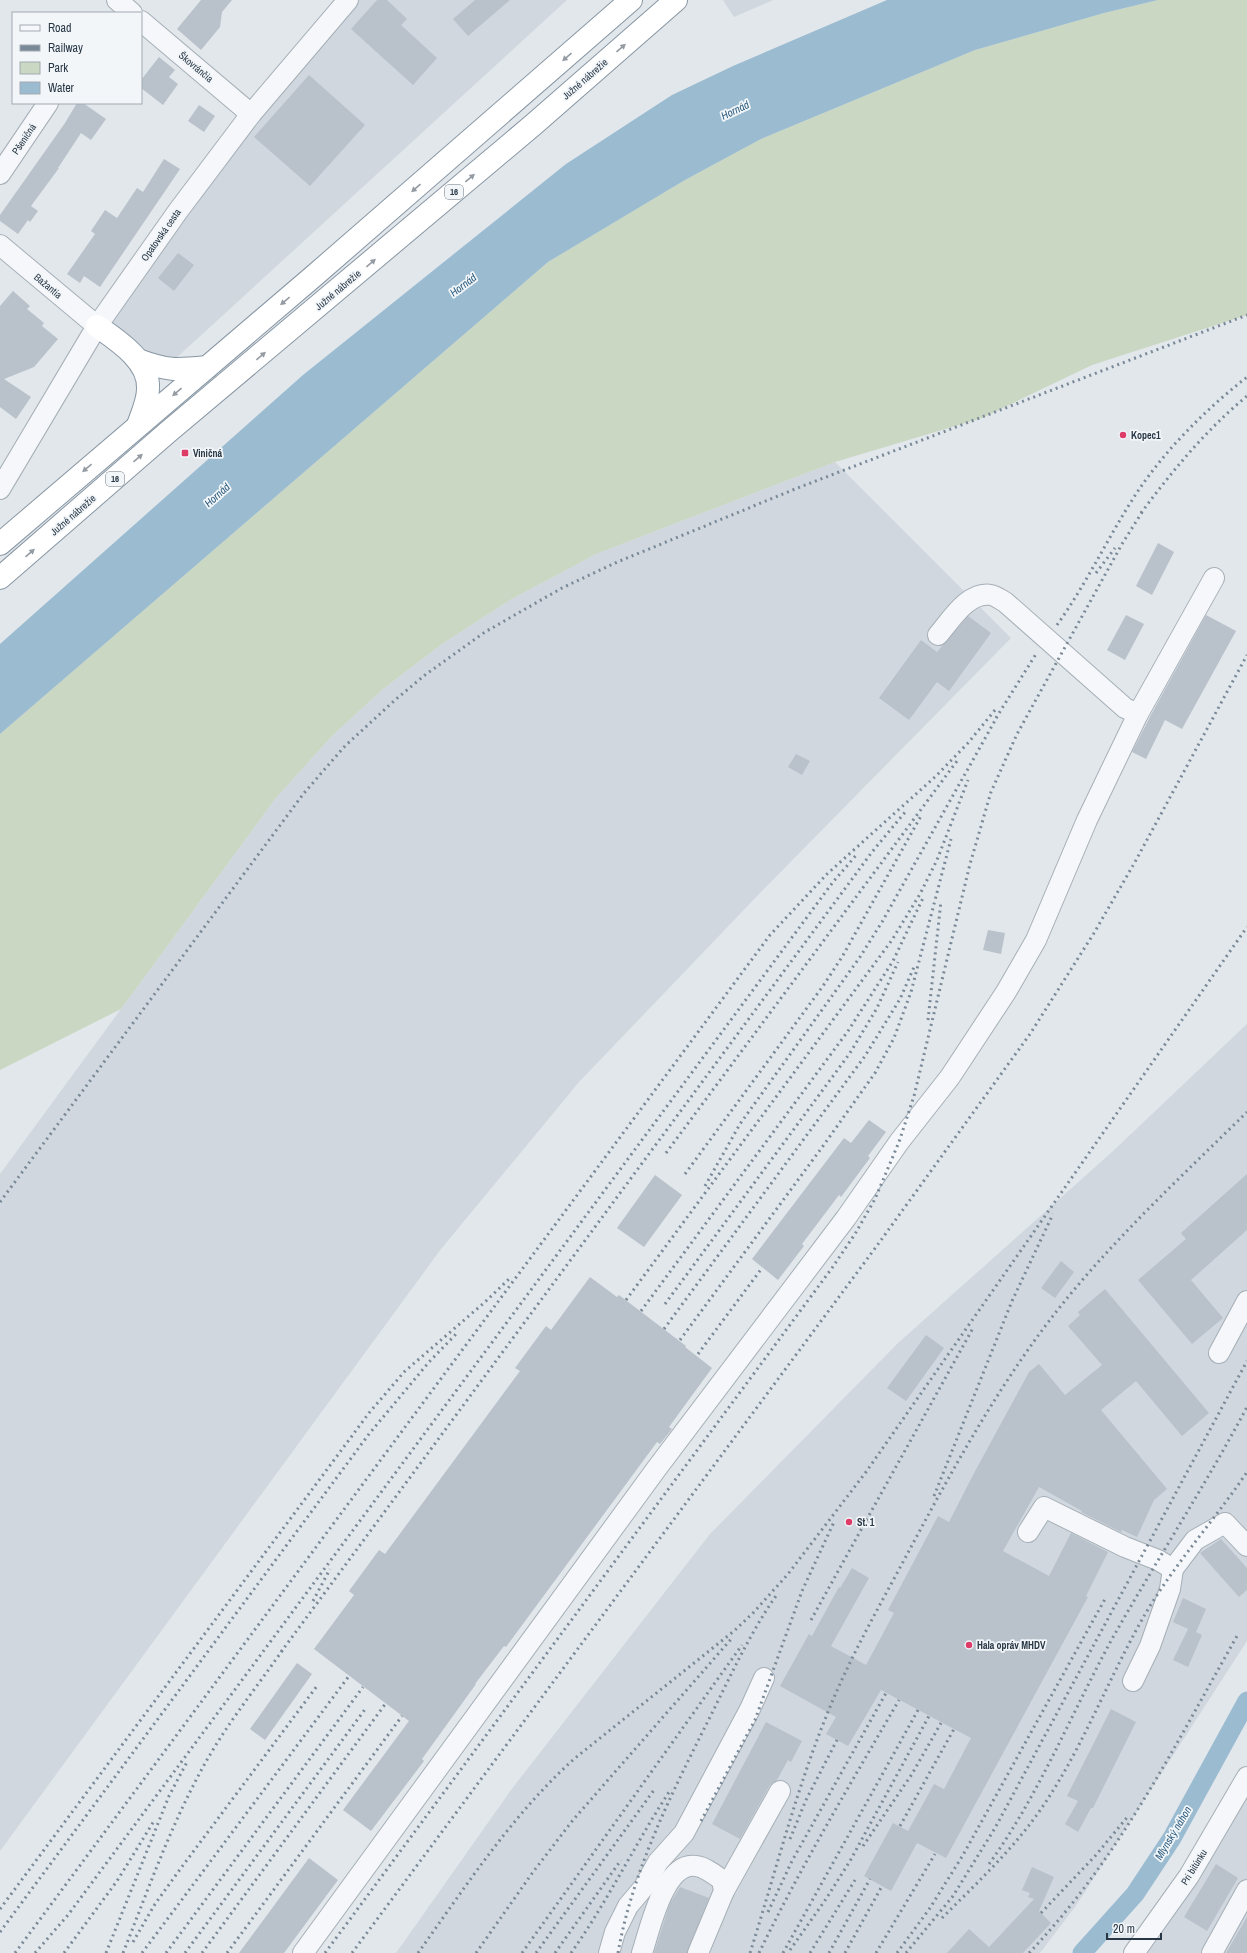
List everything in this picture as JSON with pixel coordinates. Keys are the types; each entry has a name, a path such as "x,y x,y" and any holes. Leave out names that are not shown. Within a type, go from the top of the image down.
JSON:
{"highway":[{"path":"0,544 333,260 632,0"},
{"name":"Južné nábrežie","path":"0,578 168,432 526,130 676,0"},
{"path":"96,326 138,360 145,371 149,388 138,425"},
{"path":"138,360 166,369 175,370 207,367"}],"street":[{"path":"109,12 117,0 131,12"},
{"name":"Opatovská cesta","path":"0,489 96,326 178,211 251,114 348,0"},
{"name":"Škovránčia","path":"142,22 251,114"},
{"name":"Pšeničná","path":"0,174 47,104"},
{"name":"Bažantia","path":"0,245 96,326"},
{"path":"303,1953 657,1468 846,1218 899,1142 950,1077 1006,992 1036,940 1087,820 1138,714 1214,578"},
{"path":"938,635 963,606 977,596 992,595 1005,602 1125,708 1138,714"},
{"path":"1219,1353 1247,1301"},
{"path":"1028,1532 1044,1507 1125,1547 1158,1560 1174,1570"},
{"path":"1133,1681 1150,1646 1170,1589 1174,1570 1195,1540 1225,1523 1247,1546"},
{"path":"609,1953 615,1932 628,1906 644,1887 658,1862 684,1834 750,1709 764,1678"},
{"name":"Pri bitúnku","path":"1134,1953 1189,1876 1247,1777"},
{"path":"698,1953 724,1891 780,1791"},
{"path":"642,1953 666,1884 674,1873 685,1866 696,1866 711,1872 722,1880 724,1891"},
{"path":"1212,1953 1247,1890"}],"shaded area":[{"path":"348,0 567,0 174,360 160,361 97,326"},
{"path":"723,0 773,0 734,17"},
{"path":"835,462 1011,638 760,893 579,1082 441,1249 0,1851 0,1174 275,799 332,736 383,689 442,644 510,600 596,554"},
{"path":"1247,1024 1247,1641 1075,1907 1040,1953 396,1953 511,1790 710,1534 897,1344 1112,1152"},
{"path":"1247,1777 1247,1953 1134,1953"}],"green space":[{"path":"1158,0 1247,0 1247,315 1092,365 982,418 835,462 596,554 510,600 442,644 383,689 332,736 275,799 121,1009 0,1070 0,734 548,262 685,180 761,139 975,50 1104,13"}],"water":[{"name":"Hornád","path":"887,0 1158,0 1104,13 975,50 761,139 685,180 548,262 0,734 0,644 303,375 566,164 672,95 733,66"}],"building":[{"path":"201,0 232,0 222,12 220,27 201,50 177,29"},
{"path":"377,0 387,0 407,19 401,25 437,58 413,85 351,29"},
{"path":"475,0 510,0 468,36 453,19"},
{"path":"159,57 175,70 169,77 178,84 163,105 142,89 142,79"},
{"path":"309,75 365,125 310,186 254,137"},
{"path":"76,104 84,104 106,119 91,140 81,133 59,168 31,206 38,211 30,222 28,220 18,234 0,221 0,215 65,123"},
{"path":"199,105 215,116 204,132 188,121"},
{"path":"164,159 180,169 100,287 84,276 80,283 67,274 95,234 91,231 105,210 117,218 137,188 143,192"},
{"path":"178,253 194,265 174,291 158,278"},
{"path":"13,291 30,306 27,309 44,323 42,326 58,339 34,367 4,379 31,397 16,419 0,407 0,306"},
{"path":"1158,543 1174,552 1152,595 1136,586"},
{"path":"1126,615 1144,624 1125,660 1107,650"},
{"path":"1206,615 1236,631 1182,729 1165,720 1146,759 1132,752"},
{"path":"968,616 991,633 949,691 937,682 909,720 879,698 921,640 937,652"},
{"path":"796,754 810,761 802,775 788,767"},
{"path":"988,930 1005,933 1001,954 983,950"},
{"path":"869,1120 886,1132 868,1156 870,1158 841,1197 839,1195 802,1244 804,1246 778,1280 752,1259 844,1138 851,1143"},
{"path":"1247,1174 1247,1230 1191,1280 1223,1318 1192,1344 1138,1280 1186,1239 1181,1233"},
{"path":"655,1175 682,1195 644,1247 617,1228"},
{"path":"1061,1261 1074,1272 1055,1298 1041,1288"},
{"path":"590,1277 617,1297 619,1295 686,1346 685,1347 712,1368 669,1427 672,1429 660,1444 657,1442 506,1647 504,1646 475,1684 422,1759 424,1761 371,1831 343,1810 409,1721 314,1649 354,1595 349,1591 379,1550 385,1554 520,1371 515,1368 546,1326 551,1330"},
{"path":"1105,1289 1209,1413 1182,1436 1136,1381 1101,1410 1167,1489 1154,1500 1137,1537 1122,1530 1121,1532 1081,1512 1082,1511 1039,1487 1003,1551 1049,1576 1071,1533 1108,1552 1086,1596 1088,1597 946,1858 917,1843 891,1891 864,1876 893,1823 908,1831 934,1784 944,1789 971,1738 881,1690 848,1746 826,1734 836,1717 780,1686 809,1634 812,1636 839,1587 840,1588 852,1568 869,1578 831,1646 866,1665 894,1613 888,1610 938,1516 949,1522 1029,1372 1039,1364 1065,1395 1102,1365 1068,1326 1080,1315 1078,1312"},
{"path":"926,1335 944,1348 906,1401 887,1388"},
{"path":"1221,1539 1247,1568 1247,1590 1239,1597 1200,1553"},
{"path":"1183,1598 1206,1609 1196,1632 1202,1635 1188,1667 1173,1660 1188,1629 1173,1622"},
{"path":"297,1663 312,1674 265,1740 250,1729"},
{"path":"1111,1709 1136,1722 1093,1808 1091,1808 1078,1832 1065,1824 1078,1801 1067,1796"},
{"path":"766,1722 802,1741 791,1762 788,1760 777,1780 770,1785 740,1839 712,1824"},
{"path":"309,1858 338,1880 284,1953 239,1953"},
{"path":"1216,1864 1238,1878 1207,1931 1184,1917"},
{"path":"1032,1867 1054,1877 1039,1911 1051,1923 1023,1953 947,1953 969,1929 989,1947 1034,1899 1028,1897 1030,1893 1022,1890"},
{"path":"680,1887 709,1898 687,1953 654,1953 670,1903"},
{"path":"1247,1917 1247,1953 1226,1953"}],"waterway":[{"name":"Mlynský náhon","path":"1082,1953 1135,1894 1172,1838 1247,1701"}],"railway":[{"path":"0,1202 304,793 345,746 395,700 425,675 485,632 562,588 615,563 795,489 1247,315"},
{"path":"1057,625 1078,593 1126,510 1147,478 1187,431 1216,403 1247,377"},
{"path":"1141,513 1165,481 1191,451 1232,409 1247,396"},
{"path":"325,1953 832,1268 855,1234 875,1199 899,1142 914,1096 970,864 991,792 1017,734 1122,544 1144,509"},
{"path":"1096,573 1115,548"},
{"path":"996,718 1036,654"},
{"path":"352,1953 876,1247 1030,1034 1094,933 1135,862 1247,655"},
{"path":"15,1953 770,935 827,874 936,776 968,743 995,710"},
{"path":"705,1186 740,1124 860,957 882,922 997,717"},
{"path":"666,1153 957,761"},
{"path":"626,1300 892,940 920,894 937,860 968,780"},
{"path":"281,1652 872,852 906,811"},
{"path":"685,1174 823,986 842,957 921,816"},
{"path":"680,1340 875,1073 894,1038 911,992 951,839"},
{"path":"35,1953 68,1915 833,882 858,853"},
{"path":"641,1311 848,1031 893,961 923,898"},
{"path":"928,1020 941,901"},
{"path":"418,1953 472,1877 510,1827 551,1781 574,1759 734,1631 754,1612 788,1574 866,1472 1247,927"},
{"path":"665,1304 850,1053 877,1008 898,962"},
{"path":"664,1329 865,1056 900,999 914,967"},
{"path":"750,1953 807,1767 830,1707 858,1646 963,1452 1021,1360 1064,1302 1129,1228 1247,1112"},
{"path":"934,1496 1012,1301 1053,1214"},
{"path":"698,1354 762,1268"},
{"path":"0,1909 369,1413 404,1372 485,1302 509,1279"},
{"path":"811,1620 973,1328"},
{"path":"0,1932 369,1434 429,1362 458,1332"},
{"path":"906,1953 953,1896 995,1828 1247,1361"},
{"path":"989,1864 1024,1810 1112,1639 1247,1407"},
{"path":"942,1918 1003,1856 1036,1816 1068,1765 1135,1632 1150,1606 1173,1572 1247,1472"},
{"path":"701,1821 755,1720 802,1591 834,1522"},
{"path":"313,1601 330,1569"},
{"path":"618,1953 625,1921 644,1860 669,1801 742,1652 768,1607 778,1593"},
{"path":"897,1953 930,1908 963,1855 1105,1599"},
{"path":"1029,1953 1061,1917 1090,1880 1117,1841 1167,1761 1237,1636"},
{"path":"476,1953 533,1872 573,1820 733,1637"},
{"path":"522,1953 742,1645"},
{"path":"123,1953 163,1851 185,1801 211,1753 228,1726 284,1648"},
{"path":"142,1953 349,1676"},
{"path":"133,1942 155,1904 317,1686"},
{"path":"166,1953 363,1687"},
{"path":"768,1912 792,1861 886,1693"},
{"path":"759,1953 809,1857 899,1700"},
{"path":"202,1953 386,1703"},
{"path":"185,1953 366,1708"},
{"path":"783,1953 918,1710"},
{"path":"227,1953 402,1716"},
{"path":"790,1950 826,1899 850,1861 929,1716"},
{"path":"863,1846 912,1774 941,1723"},
{"path":"900,1826 954,1729"},
{"path":"790,1839 806,1800 837,1740"},
{"path":"106,1953 169,1796 187,1762"},
{"path":"571,1953 597,1913 671,1789"},
{"path":"536,1953 654,1790"},
{"path":"1041,1913 1096,1855 1129,1815"},
{"path":"64,1953 117,1881 154,1821"},
{"path":"876,1953 935,1854"},
{"path":"555,1953 621,1860"},
{"path":"829,1953 870,1879"},
{"path":"810,1953 855,1880"},
{"path":"845,1953 882,1886"}],"place":[{"name":"Kopec1","path":"1123,435"},
{"name":"Viničná","path":"185,453"},
{"name":"St. 1","path":"849,1522"},
{"name":"Hala opráv MHDV","path":"969,1645"}]}
